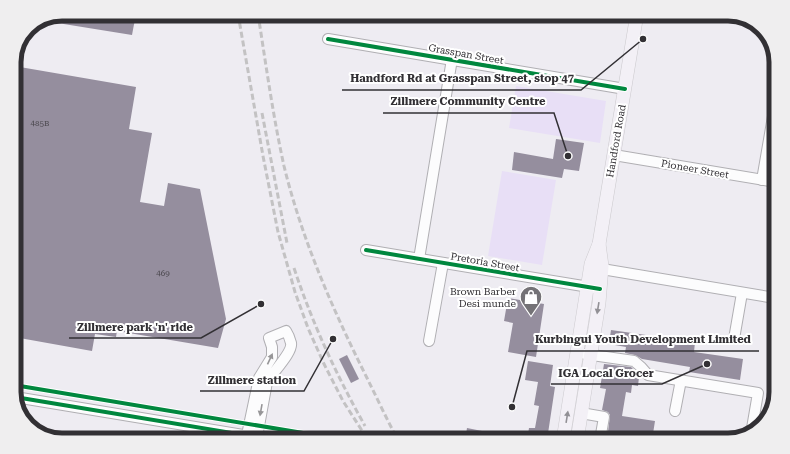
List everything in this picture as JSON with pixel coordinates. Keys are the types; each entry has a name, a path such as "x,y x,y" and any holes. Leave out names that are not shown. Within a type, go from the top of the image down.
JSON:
{"main road":[{"name":"Handford Road","path":"578,433 591,354 594,288 591,264 599,244 636,21"},
{"name":"Handford Road","path":"564,433 577,353 594,288 602,269 599,244"}],"street":[{"name":"Grasspan Street","path":"328,39 625,88"},
{"path":"419,259 452,59"},
{"path":"762,180 769,140"},
{"name":"Pioneer Street","path":"614,155 769,181"},
{"name":"Pretoria Street","path":"366,250 594,288"},
{"path":"429,341 443,263"},
{"path":"602,269 769,297"},
{"path":"734,339 742,293"},
{"path":"252,433 259,378 272,357 272,347 269,338 286,331 291,344 290,351 267,382 253,433"},
{"path":"577,353 634,361 642,367 648,375 758,393 753,424"},
{"path":"676,412 681,380"},
{"path":"22,398 234,433"},
{"path":"581,413 604,417 601,433"}],"shaded area":[{"path":"516,86 606,101 600,143 509,128"},
{"path":"502,171 556,180 542,265 488,256"}],"building":[{"path":"135,21 132,35 53,22"},
{"path":"21,67 136,87 129,129 152,133 140,202 164,206 168,183 200,189 226,319 218,348 117,331 116,337 95,334 92,351 21,338"},
{"path":"556,139 584,143 579,171 564,169 562,178 512,170 514,152 553,159"},
{"path":"508,298 544,304 536,357 508,352 513,323 504,321"},
{"path":"611,330 695,342 694,352 743,359 740,380 689,372 690,367 642,359 635,355 625,353 626,347 609,344"},
{"path":"347,355 359,379 351,383 339,359"},
{"path":"528,361 553,365 550,386 555,387 548,433 528,433 529,428 535,428 539,406 534,405 538,382 525,380"},
{"path":"604,364 631,367 634,370 633,376 639,377 638,386 632,385 631,393 626,392 622,416 655,421 653,433 608,432 610,415 608,412 602,410 606,389 600,388"},
{"path":"467,428 482,431 482,433 466,433"}],"railway":[{"path":"239,21 278,232 295,292 308,328 324,364 343,401 364,433"},
{"path":"259,21 280,147 291,194 309,248 331,301 354,352 394,433"},
{"path":"262,113 287,243"},
{"path":"294,268 326,349 365,426"}],"cycle path":[{"path":"328,39 625,89"},
{"path":"366,250 600,289"},
{"path":"21,386 303,433"},
{"path":"22,398 232,433"}],"place":[{"name":"Handford Rd at Grasspan Street, stop 47","path":"643,39"},
{"name":"Zillmere Community Centre","path":"568,156"},
{"name":"Zillmere park 'n' ride","path":"261,304"},
{"name":"Brown Barber Desi munde","path":"531,316"},
{"name":"Zillmere station","path":"333,339"},
{"name":"IGA Local Grocer","path":"707,364"},
{"name":"Kurbingui Youth Development Limited","path":"512,407"}]}
